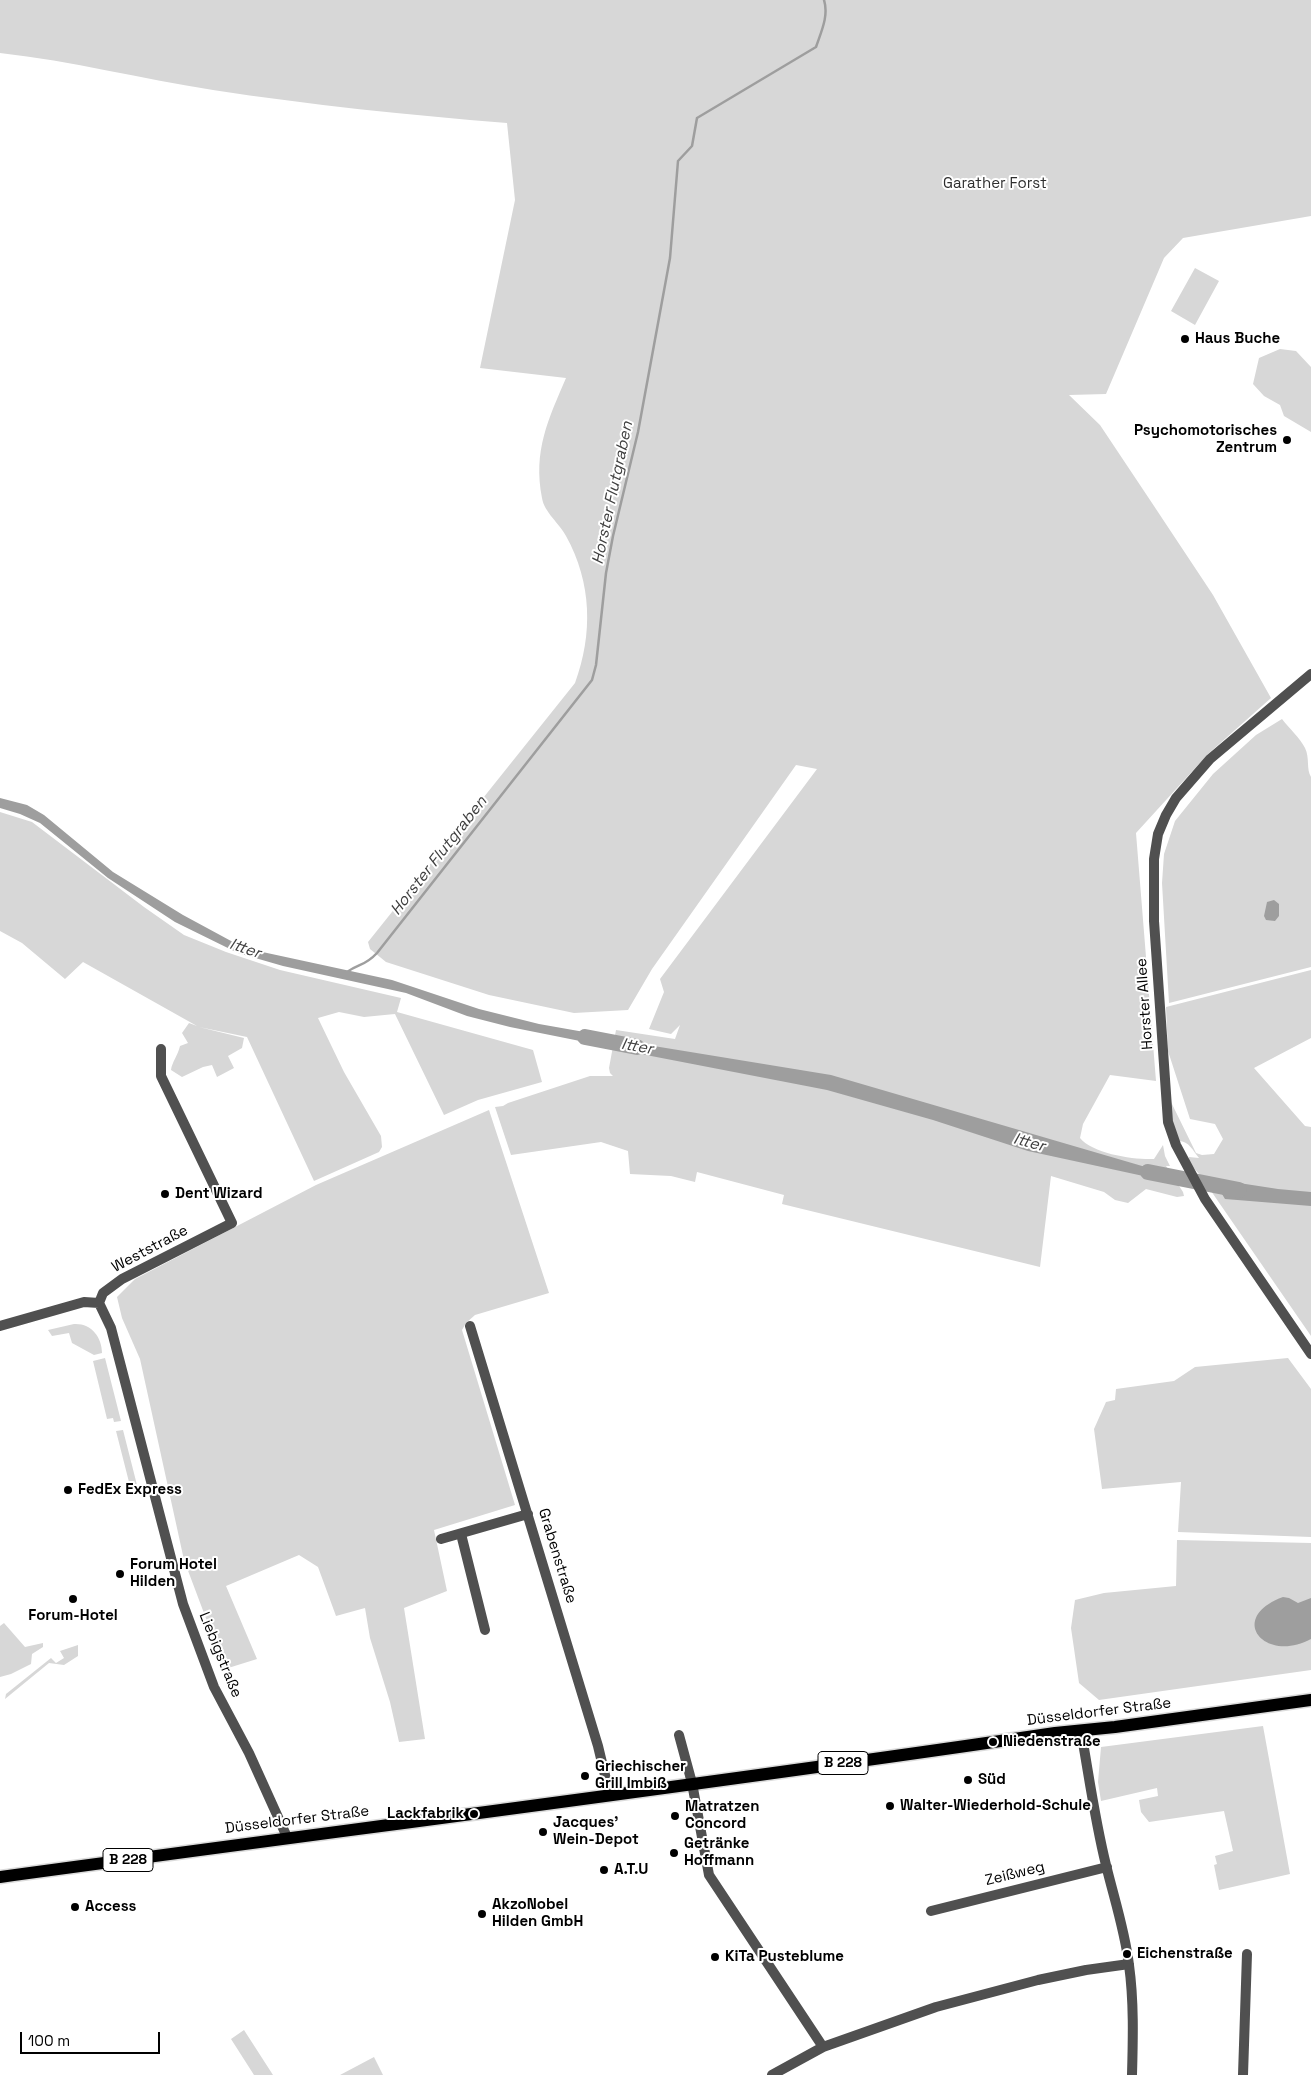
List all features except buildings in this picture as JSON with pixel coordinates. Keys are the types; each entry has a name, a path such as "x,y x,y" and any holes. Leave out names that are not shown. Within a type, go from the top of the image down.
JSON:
{"main road":[{"name":"Düsseldorfer Straße","path":"0,1877 1311,1700"}],"street":[{"name":"Horster Allee","path":"1311,674 1210,759 1176,798 1158,834 1154,859 1154,921 1168,1122 1176,1145 1205,1199 1311,1354"},
{"name":"Weststraße","path":"99,1303 103,1293 122,1278 232,1223 161,1076 161,1049"},
{"path":"0,1326 84,1302 99,1303"},
{"name":"Liebigstraße","path":"99,1303 111,1328 183,1604 214,1687 249,1753 287,1837"},
{"name":"Grabenstraße","path":"470,1326 596,1737 610,1796"},
{"path":"441,1539 528,1514"},
{"path":"461,1534 485,1630"},
{"path":"1081,1731 1096,1818 1119,1908 1129,1964 1133,2038 1132,2075"},
{"path":"679,1735 692,1783 709,1875 823,2047"},
{"name":"Zeißweg","path":"931,1911 1107,1867"},
{"path":"1243,2075 1247,1954"},
{"path":"772,2075 823,2047 936,2007 1038,1980 1086,1970 1129,1964"}],"green space":[{"name":"Garather Forst","path":"0,0 1311,0 1311,216 1183,238 1164,258 1106,394 1069,395 1100,425 1154,506 1213,595 1271,698 1208,754 1136,833 1156,1081 1110,1075 1083,1124 1080,1138 1086,1144 1104,1152 1136,1158 1154,1159 1163,1145 1165,1156 1170,1166 1166,1166 1184,1196 1177,1197 1146,1189 1128,1203 1115,1200 1104,1192 1051,1176 1040,1267 782,1204 784,1195 697,1172 695,1182 671,1176 630,1174 628,1151 601,1142 511,1155 495,1107 503,1106 590,1076 613,1076 609,1068 616,1030 675,1039 680,1025 671,1034 649,1029 664,992 660,979 817,769 796,765 652,969 628,1010 574,1013 489,995 386,962 370,949 368,942 575,683 585,646 587,609 581,572 566,536 543,503 540,481 539,465 544,436 553,408 566,378 480,368 515,200 507,123 433,117 286,100 186,86 27,56 0,53"},
{"path":"1195,268 1219,281 1195,325 1171,311"},
{"path":"1280,349 1296,351 1311,367 1311,432 1284,416 1280,405 1264,396 1253,384 1259,358"},
{"path":"1282,719 1305,748 1311,777 1311,967 1169,1003 1162,883 1164,854 1175,821 1213,774 1256,735"},
{"path":"0,812 32,822 184,935 226,952 280,970 401,998 397,1012 533,1050 542,1082 478,1100 444,1115 395,1014 364,1017 339,1012 318,1018 344,1072 381,1136 382,1147 379,1152 314,1181 247,1037 199,1027 244,1038 242,1048 228,1056 234,1068 217,1077 212,1065 182,1077 171,1070 180,1046 188,1043 182,1033 189,1023 197,1026 83,962 65,979 22,943 0,931"},
{"path":"1311,970 1311,1038 1254,1068 1305,1126 1311,1127 1311,1336 1200,1175 1189,1163 1189,1157 1199,1158 1188,1145 1179,1141 1172,1126 1171,1102 1196,1153 1202,1155 1214,1154 1223,1139 1215,1124 1190,1119 1168,1051 1166,1007"},
{"path":"489,1110 549,1293 475,1315 466,1323 462,1330 515,1505 434,1530 447,1591 404,1608 425,1739 399,1742 390,1702 370,1638 365,1608 336,1616 318,1567 299,1555 226,1586 257,1659 225,1669 184,1560 140,1359 122,1318 117,1297 135,1279 316,1185"},
{"path":"74,1324 86,1326 94,1332 100,1342 102,1353 94,1355 72,1343 69,1333 52,1336 48,1330"},
{"path":"105,1358 121,1421 114,1422 113,1418 107,1419 93,1361"},
{"path":"1288,1358 1311,1389 1311,1537 1178,1532 1181,1482 1102,1489 1094,1429 1106,1402 1115,1400 1116,1389 1174,1381 1195,1367"},
{"path":"123,1430 137,1485 130,1486 116,1431"},
{"path":"1177,1540 1311,1543 1311,1670 1099,1700 1079,1683 1071,1628 1075,1600 1104,1593 1176,1586"},
{"path":"4,1623 25,1647 43,1643 43,1647 32,1654 31,1664 0,1677 0,1626"},
{"path":"78,1645 78,1656 64,1665 49,1663 5,1699 6,1694 51,1658 56,1663 64,1658 60,1651"},
{"path":"1263,1726 1290,1874 1219,1890 1214,1865 1217,1864 1215,1856 1233,1851 1224,1811 1149,1822 1141,1812 1139,1800 1158,1796 1157,1788 1101,1801 1098,1782 1101,1747"},
{"path":"244,2030 273,2075 254,2075 231,2039"},
{"path":"374,2057 383,2075 340,2075"}],"water":[{"path":"0,798 27,805 44,815 113,872 183,915 244,948 392,980 479,1009 539,1024 607,1036 605,1046 510,1027 467,1016 406,993 283,966 238,953 175,922 108,878 40,823 0,808"},
{"path":"1274,900 1279,904 1279,916 1275,921 1266,920 1264,916 1267,902"},
{"path":"617,1040 831,1075 1166,1173 1171,1182 1028,1151 933,1120 827,1090 615,1049"},
{"path":"1213,1179 1311,1192 1311,1206 1225,1199"},
{"path":"1283,1597 1298,1603 1311,1598 1311,1639 1294,1645 1279,1646 1267,1642 1258,1635 1255,1626 1257,1616 1266,1606"}],"waterway":[{"name":"Horster Flutgraben","path":"347,972 366,962 377,953 592,680 596,665 606,573 638,432 670,258 678,161 692,146 697,118 816,47 825,18 824,0"},
{"name":"Itter","path":"585,1037 637,1047"},
{"name":"Itter","path":"1148,1172 1239,1190"}],"place":[{"name":"Haus Buche","path":"1185,339"},
{"name":"Psychomotorisches Zentrum","path":"1287,440"},
{"name":"Dent Wizard","path":"165,1194"},
{"name":"FedEx Express","path":"68,1490"},
{"name":"Forum Hotel Hilden","path":"120,1574"},
{"name":"Forum-Hotel","path":"73,1599"},
{"name":"Niedenstraße","path":"993,1742"},
{"name":"Griechischer Grill Imbiß","path":"585,1776"},
{"name":"Süd","path":"968,1780"},
{"name":"Walter-Wiederhold-Schule","path":"890,1806"},
{"name":"Lackfabrik","path":"474,1814"},
{"name":"Matratzen Concord","path":"675,1816"},
{"name":"Jacques’ Wein-Depot","path":"543,1832"},
{"name":"Getränke Hoffmann","path":"674,1853"},
{"name":"A.T.U","path":"604,1870"},
{"name":"Access","path":"75,1907"},
{"name":"AkzoNobel Hilden GmbH","path":"482,1914"},
{"name":"Eichenstraße","path":"1127,1954"},
{"name":"KiTa Pusteblume","path":"715,1957"}]}
